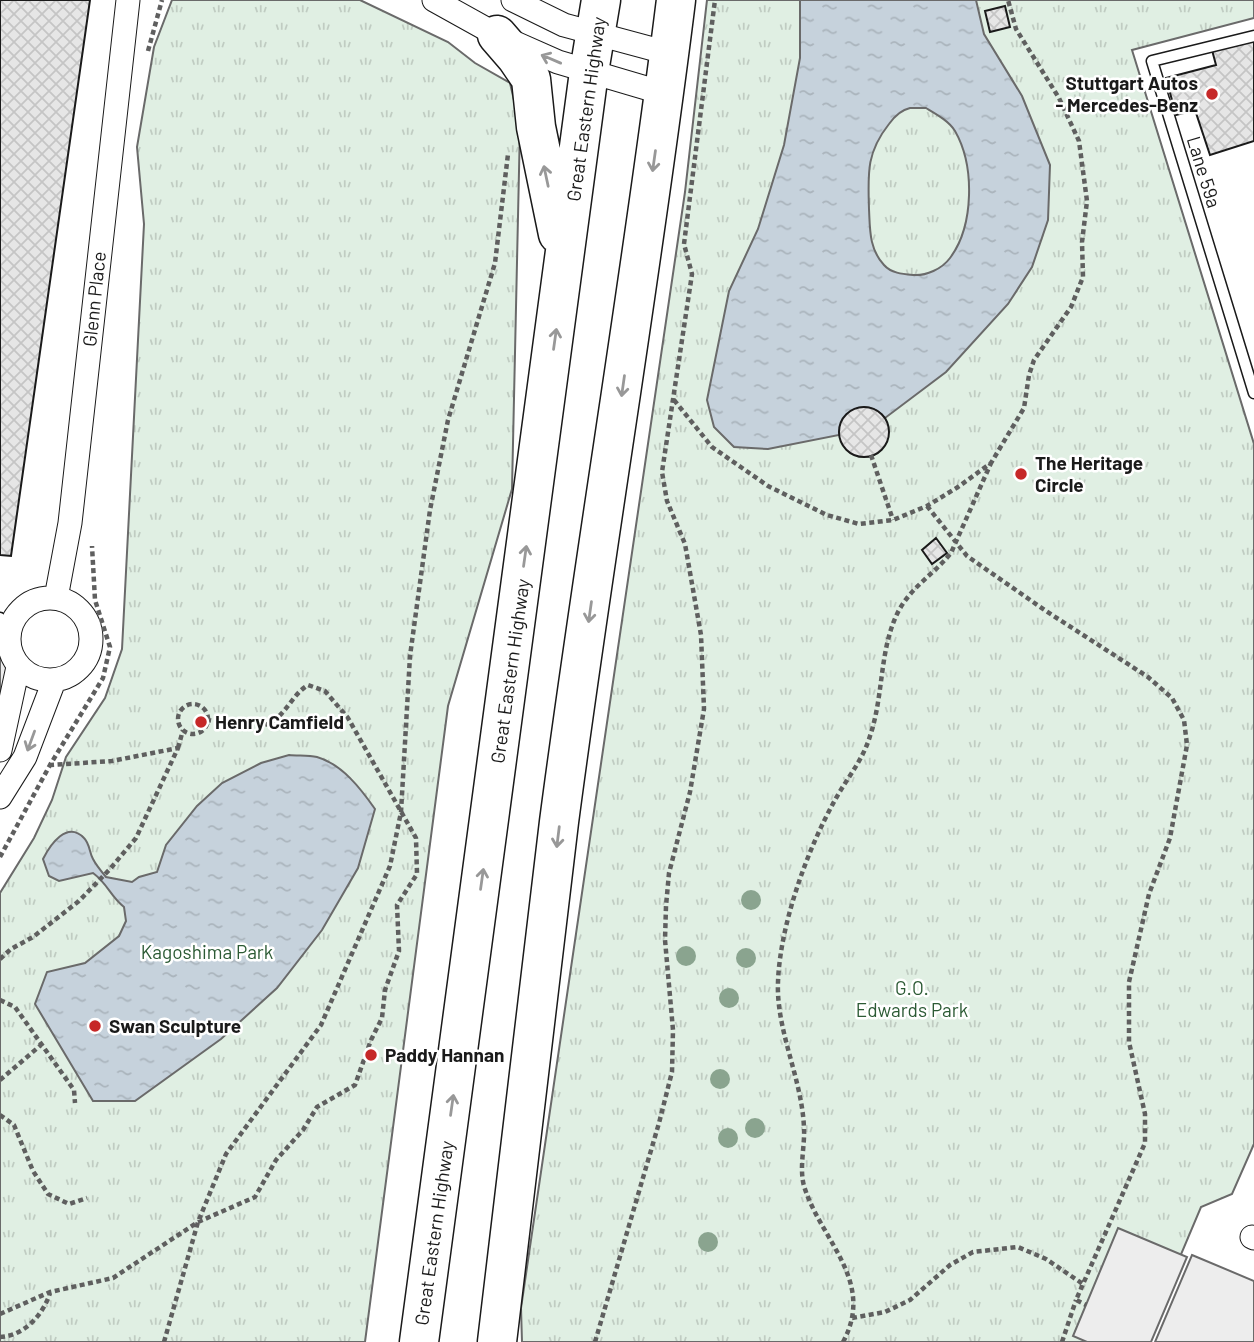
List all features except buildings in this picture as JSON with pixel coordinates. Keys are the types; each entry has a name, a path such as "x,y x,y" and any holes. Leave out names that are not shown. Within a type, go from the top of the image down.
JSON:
{"highway":[{"path":"497,1342 559,822 676,0"},
{"name":"Great Eastern Highway","path":"419,1342 589,72 599,18"},
{"path":"497,35 531,79 536,127 564,267"}],"street":[{"name":"Glenn Place","path":"56,598 70,523 128,0"},
{"path":"434,0 497,35 558,62 663,93"},
{"path":"513,0 564,25 599,18 668,53"},
{"path":"56,598 68,603 79,610 87,621 91,634 86,660 78,670 54,681 28,675 18,667 11,655 5,624 32,602 56,598"},
{"path":"0,750 18,667"},
{"path":"0,797 25,757 54,681"}],"lane":[{"name":"Lane 59a","path":"1254,36 1152,61 1254,393"}],"path":[{"path":"149,0 161,2"},
{"path":"595,1342 672,1072 673,1030 665,940 666,906 669,873 690,792 704,709 701,635 685,544 667,501 662,472 692,274 684,244 715,0"},
{"path":"843,1342 851,1326 854,1300 848,1269 815,1213 803,1183 804,1127 778,984 783,941 794,897 814,847 834,801 856,769 870,737 878,705 886,646 898,613 912,590 943,563 955,543 991,463 1024,408 1034,360 1071,307 1083,277 1082,242 1087,201 1079,141 1059,98 1016,29 1008,0"},
{"path":"164,1342 198,1222 226,1154 321,1025 390,866 401,812 410,656 430,510 449,419 495,263 509,146"},
{"path":"673,399 712,447 768,486 827,516 859,524 893,520 927,506 991,463"},
{"path":"871,455 893,520"},
{"path":"927,506 955,543 981,568 1148,677 1172,698 1184,720 1187,745 1170,838 1149,894 1129,982 1129,1042 1145,1114 1144,1143 1076,1300 1062,1342"},
{"path":"0,1314 50,1292 113,1278 198,1222 256,1198 276,1160 303,1130 317,1107 355,1085 382,1018 384,990 399,951 397,905 417,874 416,838 348,718 325,691 308,685 276,720 258,727 208,720"},
{"path":"187,705 202,706 206,710 208,720 205,729 197,734 183,730 178,716 187,705"},
{"path":"0,959 79,901 136,838 178,748 183,730"},
{"path":"50,765 112,761 178,748"},
{"path":"0,1000 15,1007 74,1090 75,1103"},
{"path":"0,1080 41,1045"},
{"path":"0,1115 14,1125 33,1171 48,1194 69,1204 87,1198"},
{"path":"852,1318 885,1312 910,1300 950,1265 973,1252 1017,1247 1046,1259 1083,1284"},
{"path":"0,1337 23,1331 45,1308 50,1292"},
{"path":"1076,1300 1086,1305"}],"green space":[{"name":"Kagoshima Park","path":"172,0 360,0 448,42 475,63 510,83 520,126 512,489 448,706 365,1342 0,1342 0,893 34,838 52,800 66,757 105,698 122,649 144,224 137,147 154,47"},
{"name":"G.O. Edwards Park","path":"707,0 1254,0 1254,18 1132,50 1254,444 1254,1144 1232,1194 1201,1207 1144,1342 522,1342 521,1308 685,192"}],"shaded area":[{"path":"0,630 8,632 26,671 0,723"},
{"path":"1118,1228 1187,1257 1151,1342 1087,1342 1073,1336"},
{"path":"1192,1255 1254,1281 1254,1342 1155,1342"}],"water":[{"path":"800,0 976,0 984,34 1022,96 1050,165 1048,220 1032,267 1008,304 946,372 885,418 870,408 863,407 844,418 839,435 768,449 734,447 714,427 707,400 729,291 758,229 784,145 800,58","holes":["910,108 926,108 952,127 962,145 969,178 967,213 958,245 947,262 923,274 901,274 884,265 873,246 868,185 870,164 881,135 895,116"]},
{"path":"289,755 317,757 335,765 357,786 375,809 358,868 322,930 277,988 221,1039 135,1101 93,1101 35,1004 47,972 85,963 119,936 126,921 124,907 93,873 59,881 49,876 43,859 46,853 60,836 71,832 78,833 86,840 94,861 106,877 132,882 157,872 166,845 197,806 222,783 261,763"}],"place":[{"name":"Stuttgart Autos - Mercedes-Benz","path":"1212,94"},
{"name":"The Heritage Circle","path":"1021,474"},
{"name":"Henry Camfield","path":"201,722"},
{"name":"Swan Sculpture","path":"95,1026"},
{"name":"Paddy Hannan","path":"371,1055"}]}
